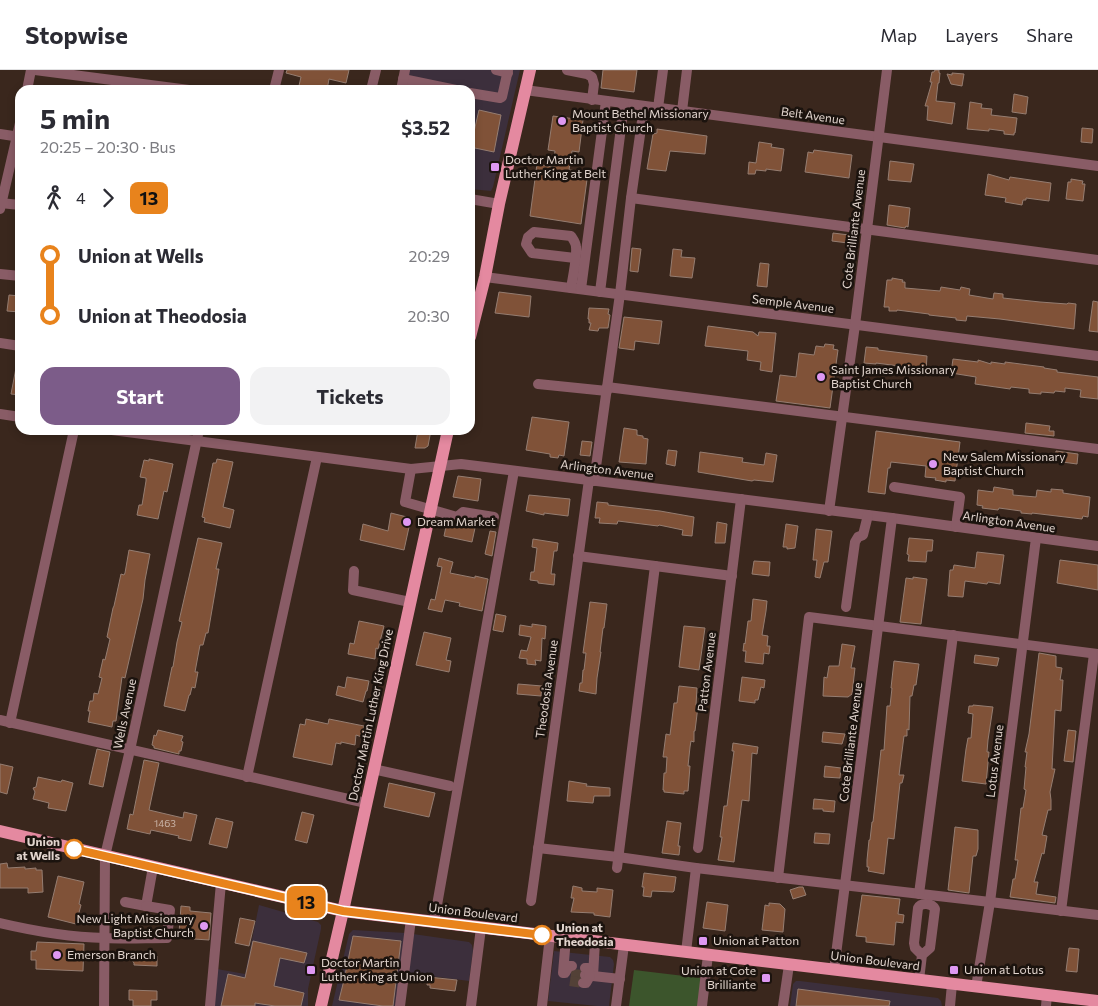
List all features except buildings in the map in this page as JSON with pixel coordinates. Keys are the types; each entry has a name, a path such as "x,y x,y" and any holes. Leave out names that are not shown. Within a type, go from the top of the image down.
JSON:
{"main road":[{"path":"475,316 530,70"},
{"name":"Doctor Martin Luther King Drive","path":"321,1006 447,435"},
{"name":"Union Boulevard","path":"0,831 343,911 976,987 1046,1001 1098,1002"}],"street":[{"path":"28,85 31,70"},
{"path":"35,70 150,85"},
{"path":"275,85 279,70"},
{"path":"373,85 376,70"},
{"path":"475,94 500,98 502,96 508,71 496,70"},
{"path":"567,70 587,74 592,77 594,84 592,100"},
{"path":"658,108 663,70"},
{"path":"682,112 687,70"},
{"name":"Cote Brilliante Avenue","path":"829,511 855,325 887,70"},
{"path":"404,75 439,85"},
{"name":"Belt Avenue","path":"525,90 1098,166"},
{"path":"576,288 606,101"},
{"path":"600,292 624,104"},
{"name":"Theodosia Avenue","path":"531,901 578,556 607,389 644,106"},
{"path":"0,134 15,136"},
{"path":"15,151 0,205 15,205"},
{"path":"631,198 1098,260"},
{"path":"475,200 499,204"},
{"path":"575,258 532,253 526,244 528,236 534,232 571,236 576,245 576,288"},
{"path":"0,274 15,276"},
{"name":"Semple Avenue","path":"484,277 1098,356"},
{"path":"0,343 15,345"},
{"path":"538,384 607,389 842,416 1098,449"},
{"path":"0,414 15,416"},
{"path":"73,435 5,722 366,803"},
{"name":"Arlington Avenue","path":"147,435 411,469 461,464 514,470 1098,546"},
{"name":"Wells Avenue","path":"104,1006 105,856 130,750 198,435"},
{"path":"247,777 317,457"},
{"path":"411,469 406,502 457,517 463,512 494,518"},
{"path":"434,922 514,470"},
{"path":"894,487 960,497 956,527"},
{"name":"Patton Avenue","path":"698,848 741,499"},
{"path":"846,607 855,542 858,537 863,535 868,515"},
{"name":"Cote Brilliante Avenue","path":"834,970 892,518"},
{"name":"Lotus Avenue","path":"976,987 990,902 1036,538"},
{"path":"578,556 732,576"},
{"path":"618,862 655,566"},
{"path":"354,571 353,590 410,602"},
{"path":"778,878 809,617 1096,654 1061,911"},
{"path":"919,894 953,636"},
{"path":"373,769 450,786"},
{"path":"538,848 618,862 696,868 1098,915"},
{"path":"146,906 153,867"},
{"path":"686,952 696,868"},
{"path":"210,1006 221,883"},
{"path":"0,924 35,931 105,938 167,938 170,910 125,902"},
{"path":"400,1006 411,919"},
{"path":"471,1006 481,928"},
{"path":"542,1006 550,936"},
{"path":"546,972 568,974 566,938"},
{"path":"595,942 587,975 620,979"},
{"path":"616,1006 624,945"},
{"path":"702,1006 708,955"},
{"path":"919,980 922,955"},
{"path":"783,1006 789,965"},
{"path":"950,1006 952,984"}],"shaded area":[{"path":"409,70 520,70 491,191 475,189 475,85 406,85"},
{"path":"259,905 318,922 321,925 308,989 308,1006 213,1006 217,969 245,974"},
{"path":"353,930 406,933 397,1006 332,1006 349,934"},
{"path":"413,934 469,942 472,945 473,951 469,981 407,973"},
{"path":"554,951 610,957 613,960 609,1006 548,1001"},
{"path":"796,981 938,998 942,1006 790,1006 793,984"}],"green space":[{"path":"634,970 701,978 698,1006 629,1006"}],"tunnel":[{"path":"571,974 585,975"},
{"path":"570,981 583,983"}],"bus line":[{"name":"13","path":"74,849 343,911 542,935"}],"place":[{"name":"Mount Bethel Missionary Baptist Church","path":"562,121"},
{"name":"Doctor Martin Luther King at Belt","path":"495,167"},
{"name":"Saint James Missionary Baptist Church","path":"821,377"},
{"name":"New Salem Missionary Baptist Church","path":"933,464"},
{"name":"Dream Market","path":"407,522"},
{"name":"Union at Wells","path":"74,849"},
{"name":"New Light Missionary Baptist Church","path":"204,926"},
{"name":"Union at Theodosia","path":"542,935"},
{"name":"Union at Patton","path":"703,941"},
{"name":"Emerson Branch","path":"57,955"},
{"name":"Doctor Martin Luther King at Union","path":"311,970"},
{"name":"Union at Lotus","path":"954,970"},
{"name":"Union at Cote Brilliante","path":"766,978"}]}
